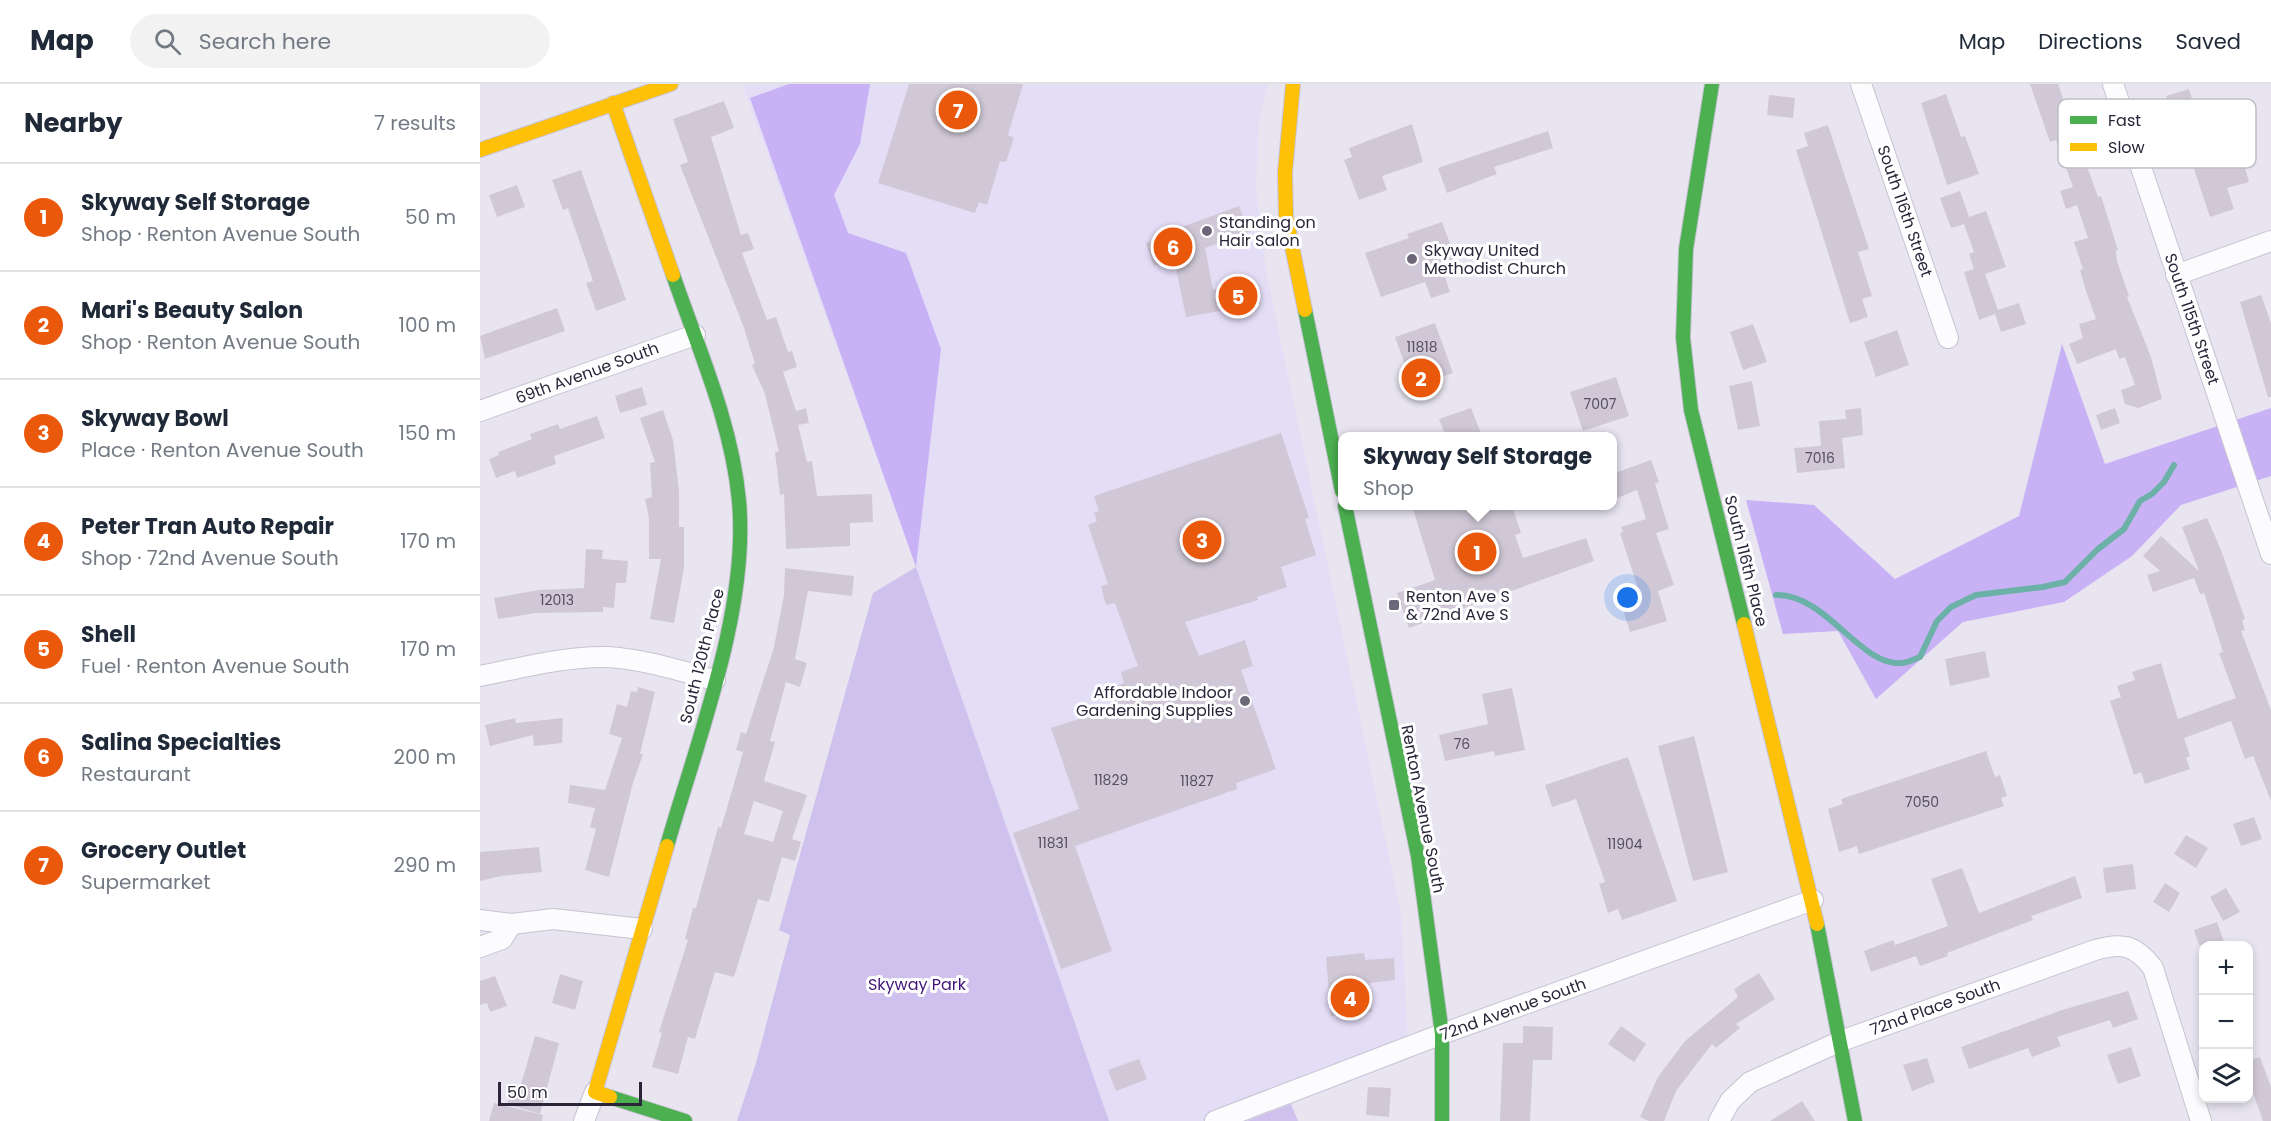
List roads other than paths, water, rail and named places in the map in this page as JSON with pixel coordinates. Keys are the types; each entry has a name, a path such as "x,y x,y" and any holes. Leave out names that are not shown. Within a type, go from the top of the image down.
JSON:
{"street":[{"path":"480,150 671,84"},
{"path":"1293,84 1285,173 1286,217 1338,471"},
{"name":"South 116th Place","path":"1712,84 1686,249 1683,338 1691,410 1813,900 1856,1121"},
{"name":"South 116th Street","path":"1862,84 1948,338"},
{"name":"South 115th Street","path":"2113,84 2118,99"},
{"name":"South 120th Place","path":"595,1092 715,680 735,603 739,553 739,501 725,425 613,103"},
{"name":"South 115th Street","path":"2141,168 2271,554"},
{"path":"2176,275 2271,241"},
{"name":"69th Avenue South","path":"480,411 695,335"},
{"name":"Renton Avenue South","path":"1346,510 1418,856 1442,1034 1442,1121"},
{"path":"480,676 544,663 606,657 653,664 715,680"},
{"name":"72nd Avenue South","path":"1215,1121 1442,1034 1813,900"},
{"path":"480,920 512,924 553,919 642,929"},
{"path":"480,947 502,939 512,924"},
{"name":"72nd Place South","path":"1719,1121 1730,1101 1750,1082 1840,1041 2095,950 2124,945 2142,953 2152,968 2201,1121"},
{"path":"584,1121 595,1092 685,1121"}],"waterway":[{"path":"1776,595 1794,598 1811,606 1872,654 1887,661 1908,662 1920,657 1937,621 1951,607 1976,595 2065,582 2098,549 2124,529 2140,501 2152,494 2164,482 2174,465"}],"place":[{"name":"Grocery Outlet","path":"958,110"},
{"name":"Standing on Hair Salon","path":"1207,231"},
{"name":"Salina Specialties","path":"1173,247"},
{"name":"Skyway United Methodist Church","path":"1412,259"},
{"name":"Shell","path":"1238,296"},
{"name":"Mari's Beauty Salon","path":"1421,378"},
{"name":"Skyway Bowl","path":"1202,540"},
{"name":"Skyway Self Storage","path":"1477,552"},
{"name":"Renton Ave S & 72nd Ave S","path":"1394,605"},
{"name":"Affordable Indoor Gardening Supplies","path":"1245,701"},
{"name":"Peter Tran Auto Repair","path":"1350,998"}],"park label":[{"name":"Skyway Park","path":"917,984"}]}
